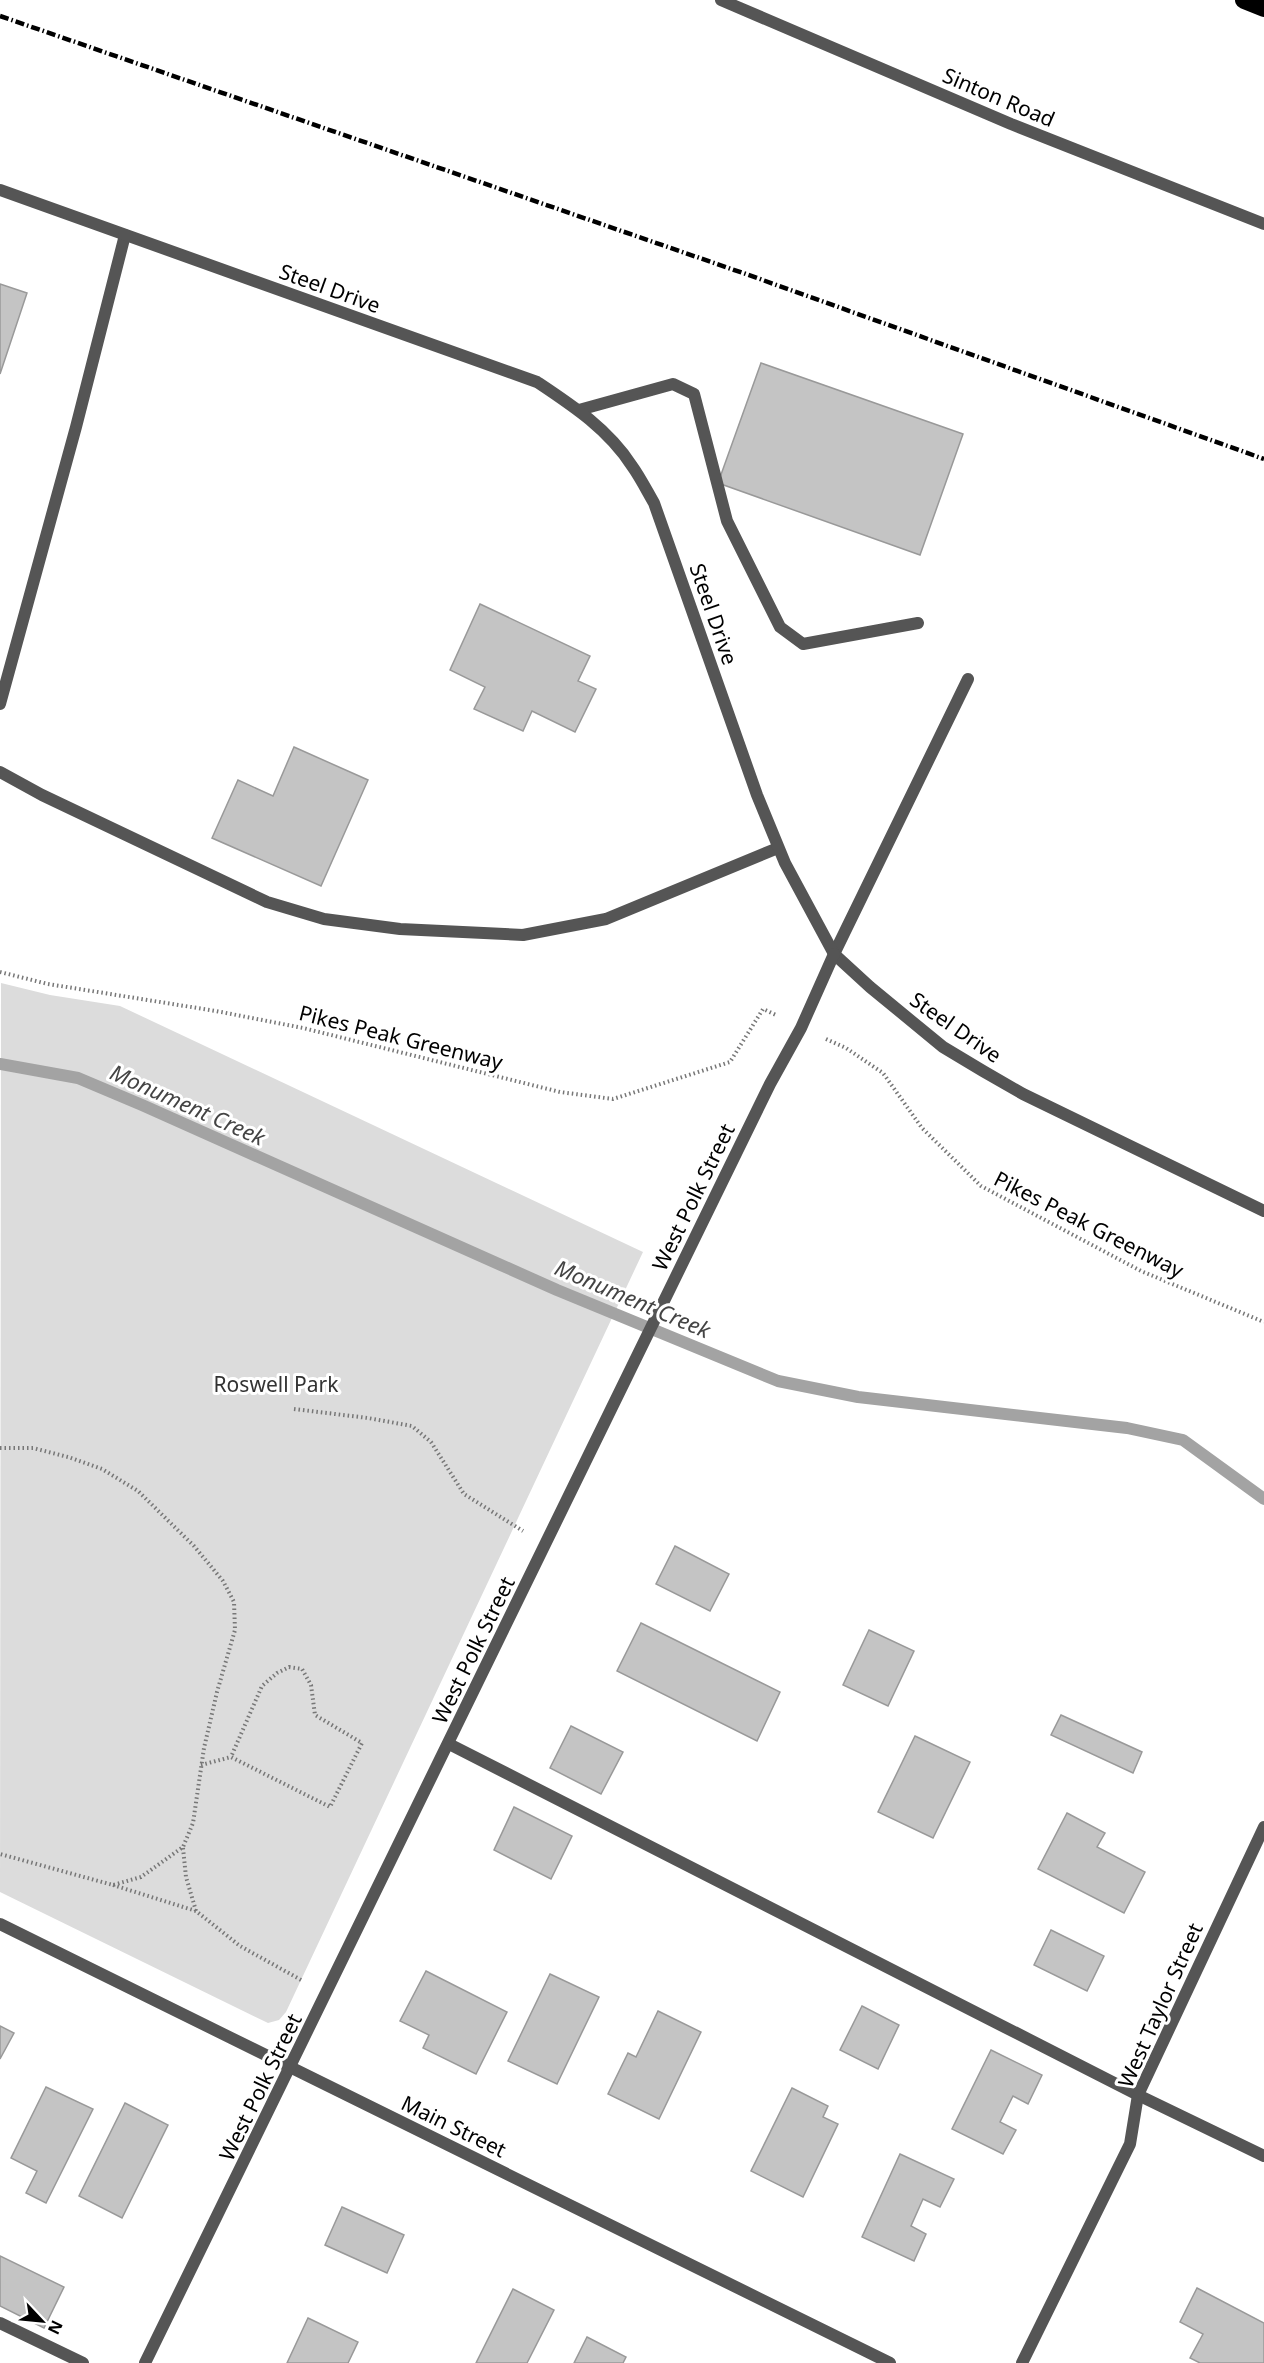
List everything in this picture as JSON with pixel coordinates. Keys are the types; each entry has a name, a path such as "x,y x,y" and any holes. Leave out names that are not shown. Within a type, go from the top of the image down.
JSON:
{"highway":[{"path":"1244,0 1264,8"}],"street":[{"name":"Sinton Road","path":"722,0 1011,124 1264,224"},
{"name":"Steel Drive","path":"0,190 537,382 579,410 606,433 632,465 654,503 757,795 778,848 834,954 943,1047 1023,1094 1264,1211"},
{"path":"0,704 76,427 125,235"},
{"path":"579,410 673,384 694,394 727,521 780,627 803,644 918,623"},
{"name":"West Polk Street","path":"145,2363 770,1084 801,1028 834,954 968,679"},
{"path":"0,772 42,795 267,902 324,919 400,929 523,935 606,919 778,848"},
{"path":"449,1744 1138,2095 1264,2156"},
{"name":"West Taylor Street","path":"1022,2363 1130,2144 1138,2095 1264,1827"},
{"name":"Main Street","path":"0,1924 890,2363"},
{"path":"0,2323 83,2363"}],"path":[{"name":"Pikes Peak Greenway","path":"0,972 48,984 216,1011 303,1028 560,1092 613,1099 730,1062 762,1008"},
{"name":"Pikes Peak Greenway","path":"846,1048 883,1073 922,1128 981,1186 1141,1271 1264,1322"},
{"path":"294,1409 412,1426 431,1442 464,1494 546,1546"},
{"path":"0,1448 33,1448 102,1469 138,1491 194,1546 223,1581 234,1602 235,1630 217,1692 201,1765 193,1823 183,1847 186,1877 196,1911"},
{"path":"201,1765 231,1757 330,1807 362,1743 315,1715 311,1685 302,1669 289,1667 277,1673 262,1686 231,1757"},
{"path":"113,1885 141,1877 183,1847"},
{"path":"0,1854 196,1911 240,1946 327,1994"}],"green space":[{"name":"Roswell Park","path":"1,983 50,995 120,1006 643,1252 286,2012 279,2020 268,2023 0,1892"}],"building":[{"path":"0,284 27,293 0,374"},
{"path":"761,363 963,434 920,555 718,483"},
{"path":"480,604 590,656 578,681 596,689 575,732 532,711 523,731 474,709 485,687 450,670"},
{"path":"294,747 368,780 321,886 212,838 238,780 273,796"},
{"path":"675,1546 729,1574 710,1611 656,1584"},
{"path":"641,1623 780,1692 757,1741 617,1671"},
{"path":"869,1630 914,1651 888,1706 843,1685"},
{"path":"1061,1715 1142,1752 1133,1773 1051,1735"},
{"path":"571,1726 623,1752 601,1794 550,1768"},
{"path":"915,1736 970,1762 933,1838 878,1812"},
{"path":"514,1807 572,1836 551,1879 494,1850"},
{"path":"1067,1813 1105,1833 1097,1847 1145,1872 1124,1913 1038,1869"},
{"path":"1051,1930 1104,1956 1087,1991 1034,1965"},
{"path":"426,1971 507,2012 476,2074 423,2048 429,2035 400,2021"},
{"path":"550,1974 599,1997 557,2084 508,2061"},
{"path":"862,2006 899,2025 878,2069 840,2050"},
{"path":"658,2011 701,2032 659,2119 608,2094 628,2053 636,2057"},
{"path":"0,2026 14,2033 0,2059"},
{"path":"991,2050 1042,2075 1028,2104 1013,2096 1000,2122 1016,2130 1003,2154 952,2129"},
{"path":"46,2087 93,2109 46,2203 26,2193 37,2171 11,2158"},
{"path":"792,2088 828,2106 823,2117 838,2124 803,2197 751,2171"},
{"path":"125,2103 168,2125 122,2218 79,2196"},
{"path":"900,2154 954,2179 940,2207 923,2199 911,2226 926,2234 914,2261 862,2237"},
{"path":"342,2207 404,2235 387,2273 325,2245"},
{"path":"0,2256 64,2287 44,2328 0,2306"},
{"path":"1197,2288 1264,2323 1264,2363 1200,2363 1190,2358 1203,2334 1180,2322"},
{"path":"513,2289 554,2310 527,2363 476,2363"},
{"path":"308,2318 358,2342 348,2363 287,2363"},
{"path":"587,2337 626,2357 623,2363 574,2363"}],"waterway":[{"name":"Monument Creek","path":"0,1064 78,1078 557,1290 778,1381 858,1397 1127,1428 1183,1440 1264,1499"}],"railway":[{"path":"0,16 743,273 1264,459"}]}
